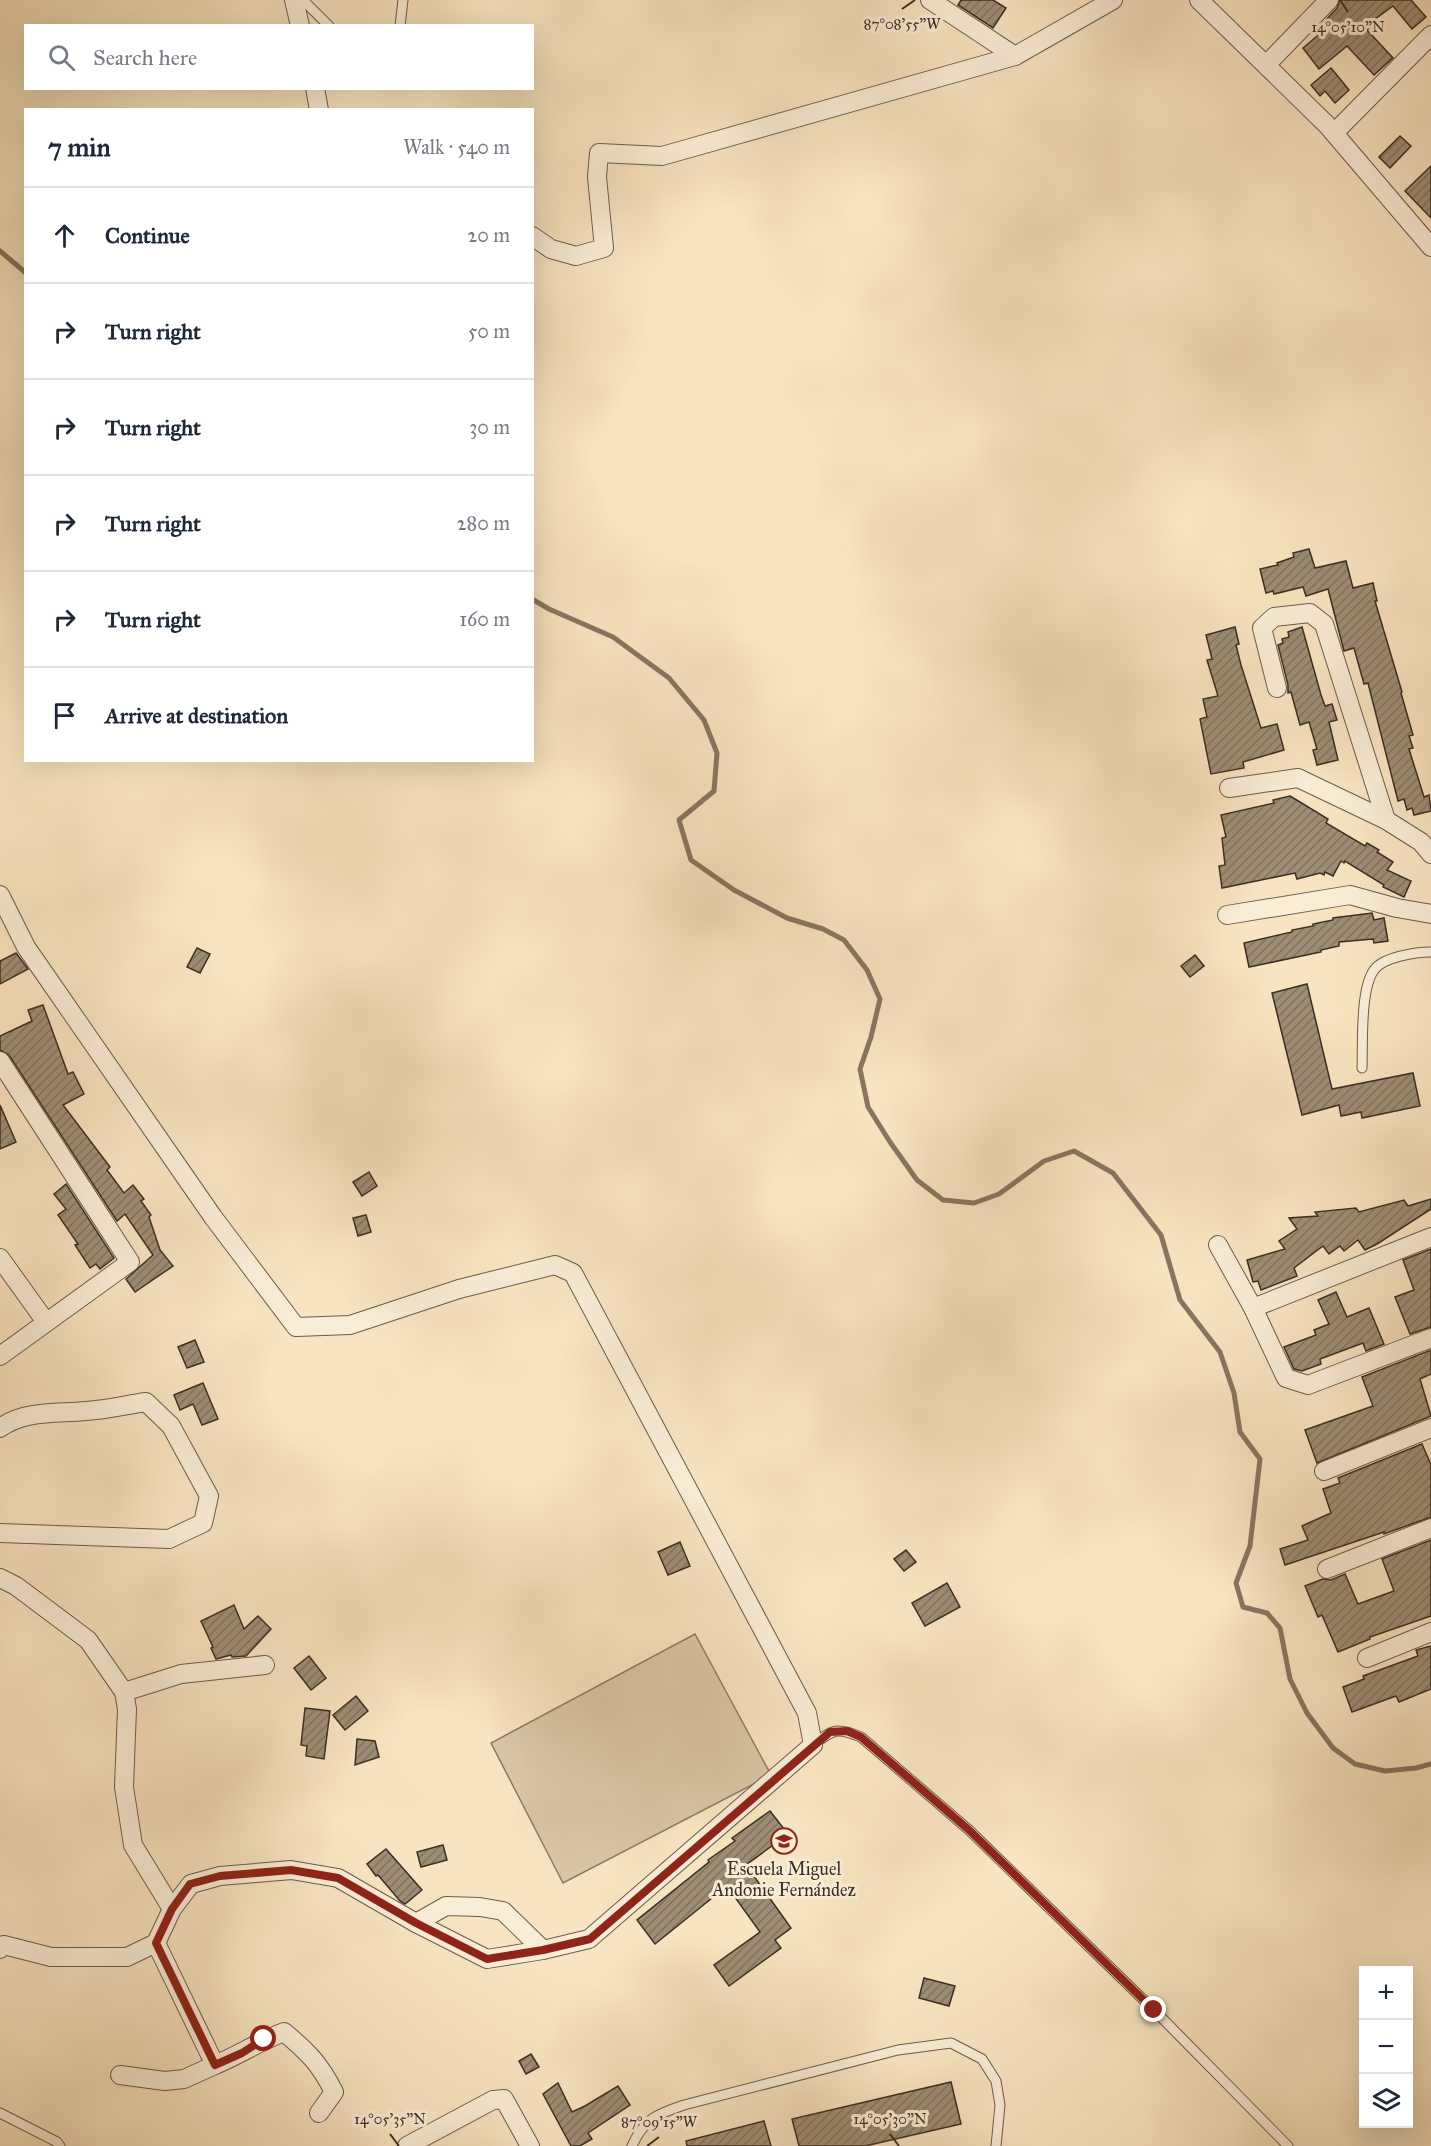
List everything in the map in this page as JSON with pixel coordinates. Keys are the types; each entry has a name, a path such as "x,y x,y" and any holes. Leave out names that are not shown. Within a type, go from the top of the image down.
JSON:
{"street":[{"path":"294,0 300,24"},
{"path":"534,237 551,249 576,256 604,248 597,177 599,153 662,156 1015,56 1113,0"},
{"path":"1199,0 1267,64 1334,133 1431,247"},
{"path":"1267,64 1329,0"},
{"path":"939,3 1015,56"},
{"path":"1334,133 1429,42"},
{"path":"315,90 319,108"},
{"path":"1277,688 1262,628 1274,617 1310,612 1324,624 1386,820"},
{"path":"1229,788 1298,778 1386,820 1421,842 1431,854"},
{"path":"0,895 26,947 213,1217 296,1327 350,1325 459,1289 555,1265 573,1272 807,1713 813,1745 590,1939 543,1950 487,1959 416,1923 338,1878 291,1870 220,1876 190,1884 172,1909 156,1943 127,1958 51,1957 1,1944"},
{"path":"1227,915 1350,895 1397,908 1431,914"},
{"path":"0,1061 130,1262 0,1356"},
{"path":"1253,1308 1431,1237"},
{"path":"1218,1245 1253,1308 1286,1378 1308,1385 1431,1338"},
{"path":"0,1258 46,1322"},
{"path":"0,1428 8,1423 42,1413 88,1411 146,1402 171,1426 209,1496 203,1523 169,1539 0,1533"},
{"path":"1324,1471 1431,1428"},
{"path":"1327,1569 1431,1528"},
{"path":"0,1578 16,1586 88,1640 124,1692 127,1709 124,1787 133,1845 172,1909"},
{"path":"1367,1658 1431,1632"},
{"path":"124,1692 181,1674 265,1665"},
{"path":"416,1923 446,1906 480,1907 503,1911 543,1950"},
{"path":"156,1943 215,2065"},
{"path":"120,2075 165,2081 184,2079 242,2053 264,2039 284,2032 305,2049 322,2069 334,2092 319,2113"},
{"path":"407,2146 493,2100 504,2099 530,2146"}],"lane":[{"path":"303,0 326,24"},
{"path":"400,24 403,0"},
{"path":"1362,1068 1363,1018 1367,988 1374,969 1391,958 1431,952"},
{"path":"813,1745 830,1732 847,1731 861,1737 969,1830 1154,2010 1288,2146"},
{"path":"632,2146 644,2124 660,2113 684,2105 898,2050 951,2043 982,2059 996,2081 1000,2105 996,2146"},
{"path":"0,2113 57,2142 60,2146"}],"shaded area":[{"path":"695,1634 771,1775 563,1883 491,1743"}],"building":[{"path":"961,0 993,0 1006,8 993,28 958,5"},
{"path":"1340,0 1411,0 1426,17 1412,29 1393,6 1367,25 1369,28 1367,30 1393,58 1374,75 1347,46 1319,69 1303,48 1329,26 1325,21 1337,8"},
{"path":"1331,68 1349,90 1335,103 1325,91 1320,96 1311,85"},
{"path":"1400,136 1411,146 1390,168 1379,157"},
{"path":"1431,166 1431,218 1405,191"},
{"path":"1309,549 1315,568 1346,561 1353,588 1373,583 1377,601 1375,601 1413,735 1409,736 1413,748 1409,749 1424,797 1429,795 1431,811 1414,815 1412,808 1407,810 1404,799 1398,801 1368,683 1364,684 1354,648 1344,651 1328,589 1306,596 1303,587 1274,594 1273,591 1266,593 1260,569 1278,565 1277,563 1294,557 1293,553"},
{"path":"1235,627 1239,644 1236,645 1241,665 1261,728 1277,724 1284,750 1243,762 1244,768 1211,774 1200,719 1207,717 1203,699 1218,696 1207,660 1212,659 1206,635"},
{"path":"1302,627 1325,706 1332,704 1337,720 1329,722 1338,760 1317,765 1313,750 1317,749 1309,722 1300,725 1291,692 1288,693 1278,645 1283,643 1282,639 1289,637 1288,632"},
{"path":"1290,796 1328,819 1326,823 1365,846 1367,843 1393,862 1387,870 1411,881 1404,897 1383,887 1384,885 1345,861 1344,863 1341,861 1333,876 1325,872 1324,875 1320,873 1297,879 1295,873 1222,888 1219,866 1225,865 1222,838 1226,837 1221,815 1274,803 1273,800"},
{"path":"1372,913 1374,920 1384,918 1388,941 1374,943 1373,939 1339,942 1339,946 1321,950 1321,952 1249,967 1244,943 1292,932 1292,930 1333,920 1333,918"},
{"path":"197,948 210,954 200,973 187,967"},
{"path":"16,953 28,969 0,984 0,961"},
{"path":"1195,955 1204,966 1190,977 1181,966"},
{"path":"1307,984 1332,1089 1413,1073 1420,1106 1362,1118 1361,1112 1341,1116 1339,1105 1302,1115 1272,993"},
{"path":"43,1005 68,1074 73,1072 84,1094 63,1105 110,1167 107,1170 124,1193 133,1185 144,1199 141,1201 151,1215 149,1217 160,1250 173,1266 135,1292 126,1279 153,1255 125,1214 117,1221 9,1055 0,1050 0,1036 32,1021 28,1010"},
{"path":"0,1105 16,1142 0,1149"},
{"path":"369,1172 377,1186 362,1196 353,1182"},
{"path":"66,1184 114,1258 100,1269 96,1264 90,1268 75,1245 78,1244 58,1215 66,1209 54,1194"},
{"path":"1431,1199 1431,1209 1365,1250 1358,1240 1344,1251 1340,1246 1329,1254 1323,1246 1294,1268 1297,1276 1261,1290 1258,1281 1253,1282 1247,1260 1285,1249 1279,1241 1297,1229 1289,1218 1318,1216 1315,1212 1356,1208 1359,1212 1404,1200 1408,1206"},
{"path":"366,1215 371,1232 358,1236 353,1218"},
{"path":"1431,1249 1431,1327 1410,1334 1395,1297 1414,1290 1403,1260"},
{"path":"1336,1292 1347,1317 1369,1308 1384,1344 1366,1351 1363,1343 1320,1359 1321,1364 1302,1371 1294,1369 1284,1347 1316,1335 1314,1330 1329,1324 1318,1300"},
{"path":"195,1340 204,1362 187,1368 178,1347"},
{"path":"1431,1350 1431,1374 1420,1379 1431,1416 1317,1463 1305,1430 1373,1406 1362,1377"},
{"path":"203,1383 218,1419 202,1425 193,1404 180,1410 174,1395"},
{"path":"1422,1444 1431,1465 1431,1517 1285,1565 1280,1549 1308,1540 1302,1526 1331,1513 1323,1489 1340,1483 1338,1478"},
{"path":"1431,1540 1431,1616 1370,1637 1370,1639 1338,1652 1322,1615 1318,1617 1305,1586 1345,1574 1358,1604 1394,1591 1382,1559"},
{"path":"680,1542 690,1566 668,1575 658,1552"},
{"path":"906,1550 916,1562 904,1571 894,1559"},
{"path":"947,1583 960,1607 925,1626 912,1603"},
{"path":"234,1605 244,1629 258,1616 271,1629 246,1656 232,1657 231,1655 216,1659 201,1621"},
{"path":"1431,1646 1431,1689 1399,1702 1396,1696 1352,1712 1343,1687 1364,1679 1363,1676 1418,1656 1416,1650"},
{"path":"309,1656 326,1678 311,1690 294,1668"},
{"path":"356,1696 368,1711 345,1730 333,1715"},
{"path":"305,1708 330,1711 324,1759 306,1756 307,1746 301,1745"},
{"path":"357,1739 375,1741 379,1757 355,1765"},
{"path":"770,1811 788,1834 746,1865 791,1928 775,1940 781,1948 729,1986 714,1965 760,1932 727,1886 655,1944 637,1920 709,1862 708,1860 735,1841 732,1838"},
{"path":"443,1845 447,1860 421,1867 417,1852"},
{"path":"386,1849 422,1890 405,1904 367,1864"},
{"path":"924,1978 955,1986 949,2006 919,1998"},
{"path":"531,2054 539,2067 526,2074 519,2061"},
{"path":"951,2082 961,2124 865,2146 799,2146 792,2119"},
{"path":"558,2083 572,2112 618,2086 630,2105 588,2133 592,2139 580,2146 571,2146 543,2094"},
{"path":"764,2121 771,2146 687,2146 686,2141"}],"waterway":[{"path":"0,251 24,271"},
{"path":"534,600 613,637 669,678 704,720 717,753 714,791 679,820 691,860 734,890 787,918 823,929 844,940 867,970 880,999 860,1069 868,1107 917,1180 943,1200 974,1203 999,1194 1044,1161 1074,1151 1113,1173 1161,1235 1180,1300 1220,1352 1234,1393 1240,1432 1260,1459 1250,1546 1236,1583 1243,1607 1267,1613 1280,1628 1290,1679 1307,1713 1333,1748 1355,1764 1385,1771 1431,1764"}],"place":[{"name":"Escuela Miguel Andonie Fernández","path":"784,1841"}],"route":[{"path":"264,2039 242,2053 215,2065 187,2010 156,1943 172,1909 190,1884 220,1876 291,1870 338,1878 416,1923 487,1959 543,1950 590,1939 830,1732 847,1731 861,1737 969,1830 1154,2010"}]}
